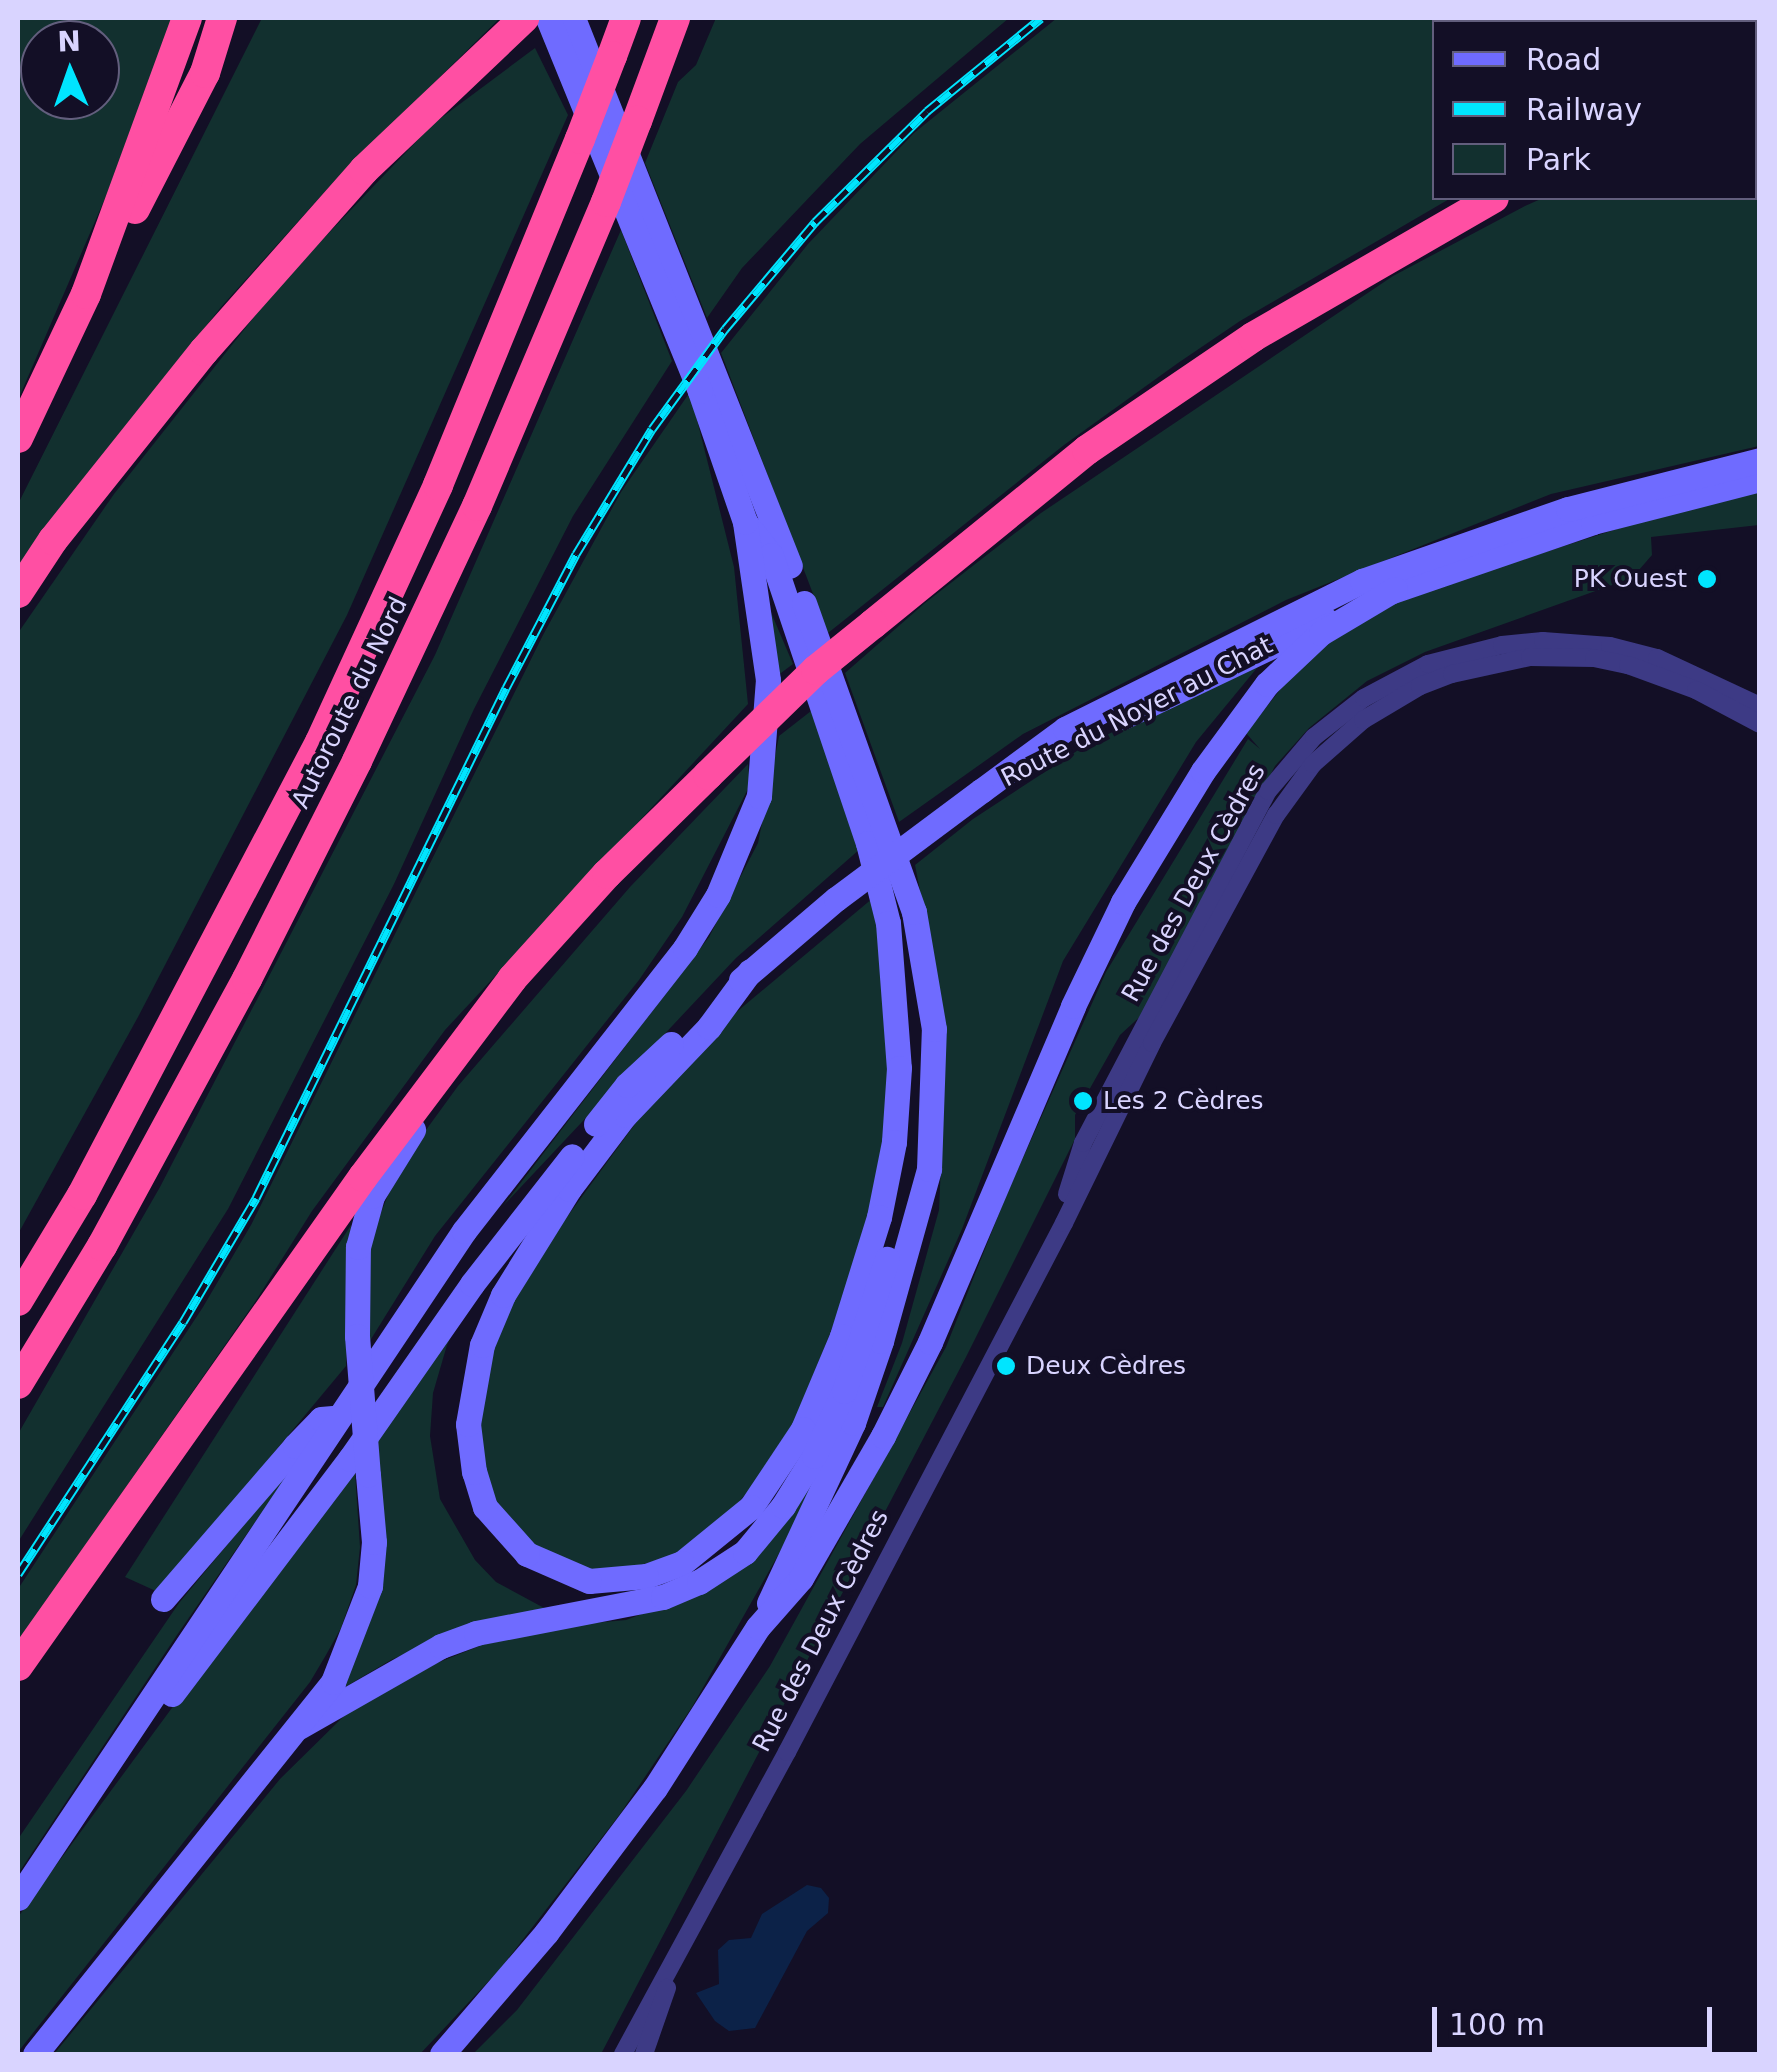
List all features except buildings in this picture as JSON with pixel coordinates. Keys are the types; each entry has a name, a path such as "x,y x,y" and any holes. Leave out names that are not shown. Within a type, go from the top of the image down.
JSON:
{"highway":[{"path":"86,294 187,18"},
{"path":"18,438 86,294 158,170 204,73 222,18"},
{"path":"18,593 52,540 204,351 420,114 524,18"},
{"name":"Autoroute du Nord","path":"18,1302 82,1194 320,742 438,485 626,18"},
{"name":"Autoroute du Nord","path":"18,1384 102,1246 247,979 357,761 476,506 606,202 675,18"},
{"path":"18,1666 363,1177 440,1080 512,979 607,874 816,670 1087,450 1253,338 1491,200"}],"street":[{"path":"18,1898 464,1231 685,948 718,895 751,821 764,759 768,680 746,522 567,18"},
{"path":"442,2054 546,1933 655,1788 758,1627 853,1423 882,1340 928,1169 934,1029 914,912 859,748 748,453 567,18"},
{"name":"Route du Noyer au Chat","path":"982,791 1065,728 1362,581 1568,509 1760,460"},
{"name":"Route du Noyer au Chat","path":"982,791 1248,655 1395,589 1592,522 1760,478"},
{"path":"746,522 770,555 868,843 884,905 896,998 899,1068 894,1142 879,1217 842,1336 803,1429 751,1506 682,1562 646,1576 589,1581 527,1554 485,1507 474,1472 468,1424 482,1345 503,1295 568,1189 624,1115 709,1027 750,971"},
{"path":"758,1627 801,1578 883,1436 976,1242 1072,1006 1123,902 1203,771 1266,684 1321,633 1395,589"},
{"name":"Rue des Deux Cèdres","path":"1058,1228 1083,1144 1268,791 1314,737 1341,714 1428,664 1502,645 1543,641 1610,646 1657,658 1760,706"},
{"name":"Rue des Deux Cèdres","path":"623,2054 1276,815 1313,764 1362,720 1420,686 1495,662 1561,656 1610,662 1658,674 1760,724"},
{"path":"107,1762 156,1715 350,1458 472,1284 627,1085 750,971 836,899 982,791"},
{"path":"35,2054 333,1682 370,1586 374,1542 357,1336 358,1247 372,1196 440,1080"},
{"path":"299,1727 441,1646 476,1633 664,1597 699,1582 745,1552 804,1472 844,1392 930,1127"},
{"path":"163,1600 321,1420 338,1417"},
{"path":"644,2054 674,1963"}],"green space":[{"path":"18,18 172,18 106,196 18,400"},
{"path":"262,18 500,18 339,176 221,307 64,507 18,574 18,504"},
{"path":"716,18 1009,18 860,144 742,268 707,318 645,163 678,82 696,65"},
{"path":"1057,18 1759,18 1757,50 1757,20 1432,20 1432,200 1448,200 1240,321 1178,363 1064,445 828,633 721,353 808,244 914,133"},
{"path":"535,48 568,115 347,615 138,1017 18,1234 18,633 114,494 281,283 433,124"},
{"path":"1757,97 1759,446 1551,494 1286,600 1023,734 899,822 845,673 925,603 1041,513 1393,276 1525,206 1538,200 1757,200"},
{"path":"621,230 672,361 573,516 474,709 394,884 228,1209 18,1542 18,1434 160,1187 435,655"},
{"path":"690,392 734,567 748,704 445,1030 312,1211 257,1299 18,1642 18,1589 203,1307 251,1225 543,635 621,492"},
{"path":"1759,492 1759,525 1651,537 1652,555 1632,578 1425,652 1367,681 1309,728 1275,766 1145,1012 1120,1035 1075,1115 1075,1139 966,1357 601,2054 473,2054 517,2010 686,1791 770,1666 946,1347 1006,1196 1106,972 1248,739 1260,749 1246,733 1298,667 1357,622 1410,596 1651,518"},
{"path":"770,610 793,664 777,676"},
{"path":"1266,657 1196,742 1063,961 962,1229 883,1407 877,1407 902,1343 939,1210 945,1071 937,978 915,865 973,819 1086,745"},
{"path":"811,711 860,849 736,958 503,1206 709,937 758,843 779,736"},
{"path":"748,764 750,785 682,917 639,980 435,1236 368,1344 367,1248 399,1167 458,1086 630,887"},
{"path":"873,898 889,1023 885,1144 852,1279 794,1423 758,1479 715,1531 678,1556 610,1572 576,1567 539,1552 491,1496 475,1413 487,1351 526,1273 646,1109 721,1025"},
{"path":"351,1225 346,1366 158,1592 125,1577"},
{"path":"469,1300 447,1345 433,1393 430,1436 440,1499 475,1560 496,1582 546,1609 455,1631 391,1660 333,1694 356,1648 376,1442"},
{"path":"300,1457 18,1874 18,1839 179,1603"},
{"path":"818,1462 807,1504 692,1707 620,1814 500,1969 420,2054 54,2054 280,1779 346,1714 437,1663 482,1645 571,1625 626,1620 708,1589"},
{"path":"355,1472 360,1547 356,1585 341,1628 326,1655 310,1682 18,2052 18,1917 325,1500 333,1503"}],"water":[{"path":"807,1885 821,1888 829,1898 828,1913 807,1931 755,2028 729,2031 715,2021 696,1993 719,1984 718,1950 729,1940 751,1938 762,1914"}],"railway":[{"path":"18,1574 183,1322 256,1198 506,688 576,554 652,429 725,329 815,222 927,111 1041,18"}],"place":[{"name":"PK Ouest","path":"1707,579"},
{"name":"Les 2 Cèdres","path":"1083,1101"},
{"name":"Deux Cèdres","path":"1006,1366"}]}
